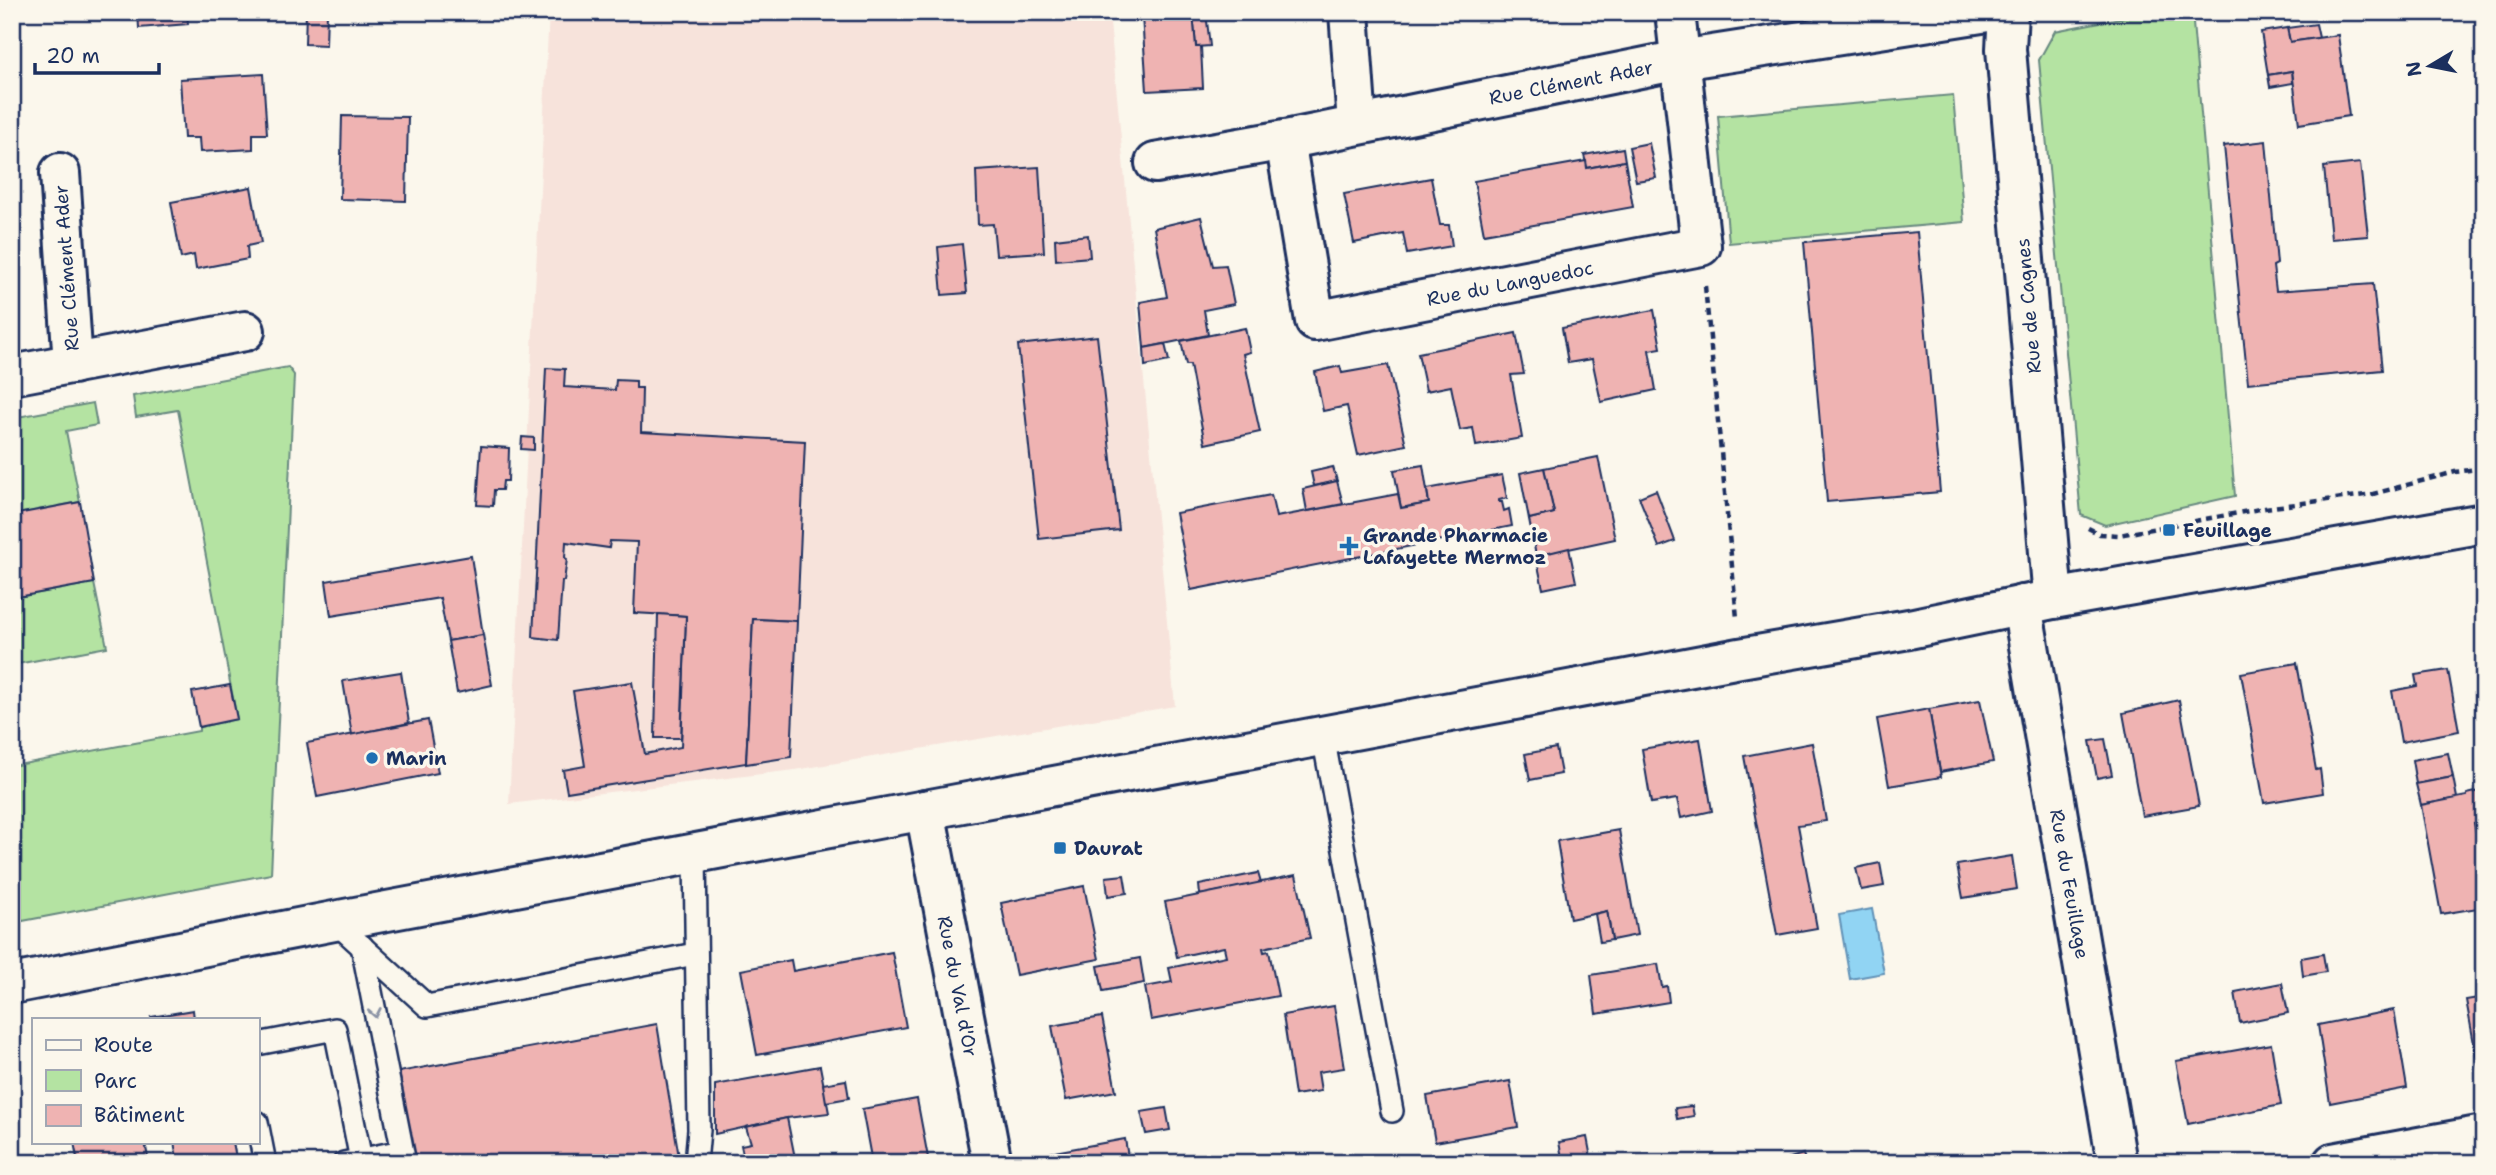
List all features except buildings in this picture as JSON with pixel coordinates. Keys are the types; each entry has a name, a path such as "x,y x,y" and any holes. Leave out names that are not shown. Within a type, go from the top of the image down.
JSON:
{"street":[{"path":"1349,12 1357,124"},
{"path":"1675,12 1701,246"},
{"name":"Rue Clément Ader","path":"1155,163 1284,140 1680,60 1988,12"},
{"name":"Rue de Cagnes","path":"2008,12 2006,49 2045,509 2038,602"},
{"name":"Rue du Languedoc","path":"1284,140 1315,321 1701,246"},
{"name":"Rue Clément Ader","path":"60,173 73,364"},
{"name":"Rue Clément Ader","path":"12,375 245,331"},
{"path":"12,984 925,810 1909,629 2038,602 2484,523"},
{"name":"Rue du Feuillage","path":"2038,602 2117,1163"},
{"name":"Rue du Val d'Or","path":"925,810 992,1163"},
{"path":"2333,1163 2484,1135"}],"lane":[{"path":"1323,736 1392,1111"},
{"path":"695,854 699,1130 696,1163"},
{"path":"334,921 428,1006 695,954"},
{"path":"259,1044 335,1029 352,1161 403,1157 362,946"},
{"path":"259,1132 265,1163"}],"path":[{"path":"1701,246 1740,658"},
{"path":"2045,509 2100,534 2119,535 2265,508 2373,494 2455,472 2484,468"}],"shaded area":[{"path":"549,12 1109,12 1175,706 795,770 509,804"}],"green space":[{"path":"2150,12 2192,12 2235,496 2105,525 2081,515 2039,60 2055,31"},
{"path":"1953,95 1964,222 1729,243 1718,116"},
{"path":"288,367 294,375 271,874 12,923 12,766 199,731 199,727 237,719 178,410 136,417 133,396"},
{"path":"93,403 97,425 66,431 80,502 12,515 12,418"},
{"path":"94,583 107,647 12,665 12,598"}],"water":[{"path":"1872,909 1884,973 1850,979 1839,915"}],"place":[{"name":"Feuillage","path":"2169,530"},
{"name":"Grande Pharmacie Lafayette Mermoz","path":"1349,546"},
{"name":"Marin","path":"372,758"},
{"name":"Daurat","path":"1060,848"}]}
